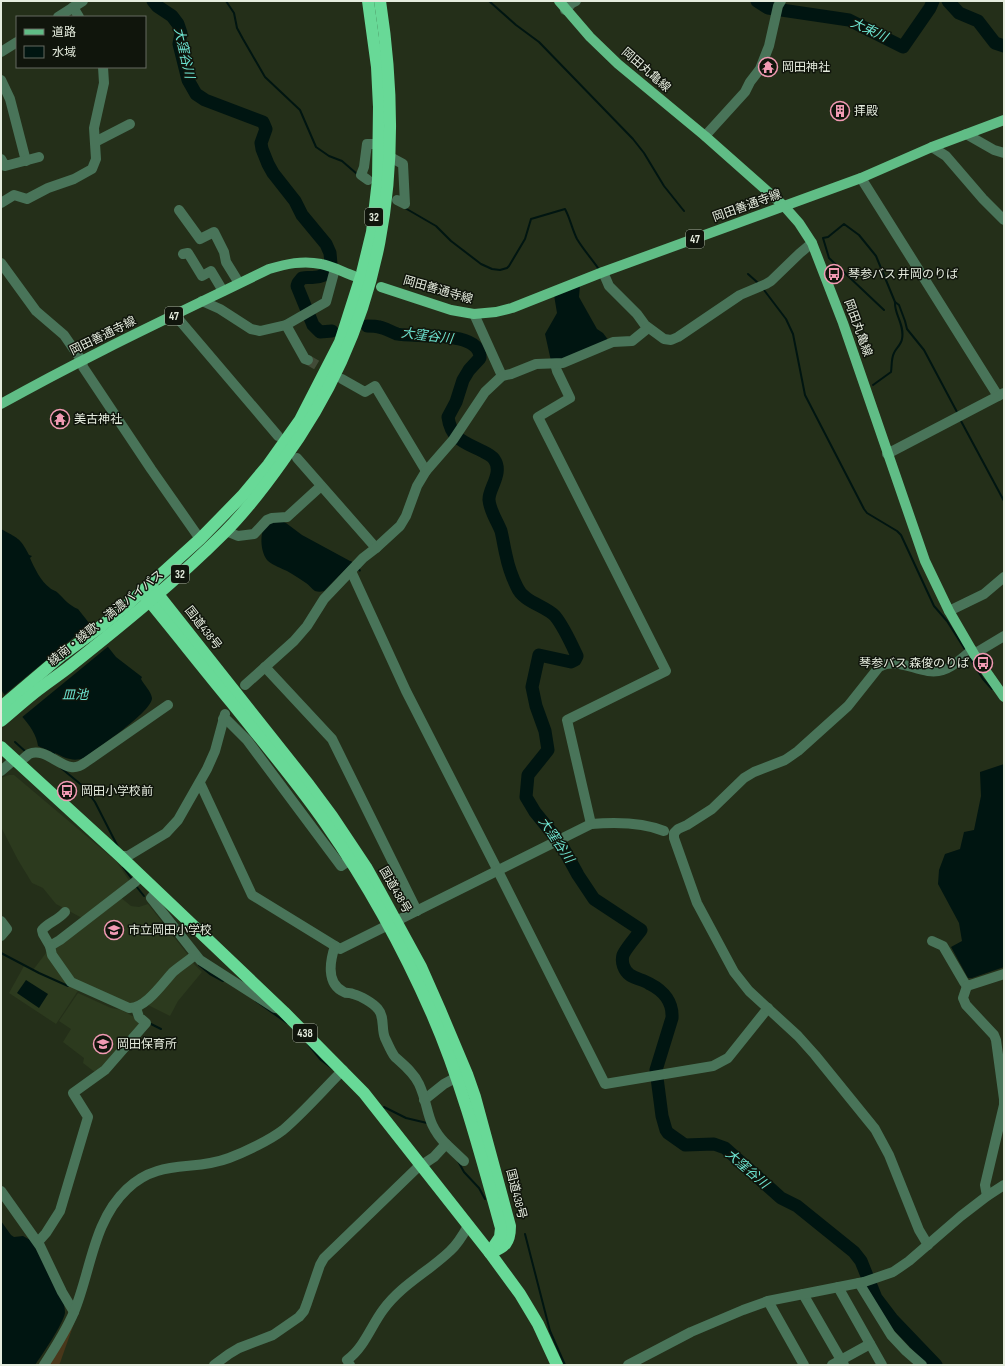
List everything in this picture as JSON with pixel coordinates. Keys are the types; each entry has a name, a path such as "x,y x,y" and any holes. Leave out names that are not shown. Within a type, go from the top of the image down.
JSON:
{"highway":[{"name":"綾南・綾歌・満濃バイパス","path":"149,593 242,496 284,444 300,420 340,342 362,273 372,232 378,180 380,107 377,67 368,1"},
{"name":"綾南・綾歌・満濃バイパス","path":"1,721 6,707 38,690 66,669 103,633 149,593 226,531 275,472 307,426 325,394 349,346 372,276 380,241 390,157 390,107 388,64 380,1"},
{"name":"国道438号","path":"149,593 326,824 373,897 393,923 421,967 467,1074 475,1097 510,1226 510,1237 500,1249 490,1254"},
{"name":"国道438号","path":"149,593 286,755 332,816 366,867 393,923 457,1077 501,1228 500,1236 494,1244 490,1254"},
{"name":"438","path":"1,747 157,891 289,1017 343,1070 364,1093 490,1254 530,1309 557,1365"}],"main road":[{"name":"岡田丸亀線","path":"559,1 565,10 590,37 618,64 705,136 784,206 800,223 812,243 843,323 925,561 970,653 1004,698"},
{"name":"岡田善通寺線","path":"381,287 451,310 474,314 496,312 512,308 603,272 861,178 932,147 1004,120"},
{"name":"岡田善通寺線","path":"1,404 82,361 269,269 283,265 306,263 321,264 354,276"}],"street":[{"path":"60,16 83,1"},
{"path":"565,10 576,1"},
{"path":"705,136 744,92 760,69 769,46 778,6"},
{"path":"73,7 78,16"},
{"path":"1,52 16,43"},
{"path":"2,201 14,195 27,198 92,170 96,158 94,128 104,83 103,68"},
{"path":"1,80 10,99 26,161"},
{"path":"95,142 130,124"},
{"path":"966,134 994,150 1004,153"},
{"path":"368,180 361,175 364,167 367,144 379,144"},
{"path":"932,147 946,156 983,199 1004,220"},
{"path":"1,159 5,166 39,157"},
{"path":"390,157 403,164 405,204 398,200"},
{"path":"861,178 1001,395 887,454"},
{"path":"179,210 200,239 214,232 224,252 226,262 239,283"},
{"path":"603,272 609,286 637,314 646,327 664,339 671,340 678,337 740,295 771,281 812,243"},
{"path":"183,254 188,254 202,276 211,271 223,291"},
{"path":"1,263 36,311 64,335 82,361 83,367 150,469 200,539"},
{"path":"202,301 220,309 250,329 260,332 286,325 326,302 335,269"},
{"path":"474,314 502,376"},
{"path":"175,315 278,436"},
{"path":"286,325 305,359 308,360"},
{"path":"244,685 294,641 307,626 324,599 363,558 400,526 406,516 417,486 426,471 455,436 484,392 502,376 536,364 563,363 613,342 632,341 646,327"},
{"path":"555,364 570,398 538,417 666,671 567,720 592,824"},
{"path":"342,379 365,392 375,386 426,471"},
{"path":"297,458 376,548"},
{"path":"226,531 238,536 254,534 266,520 287,517 321,486"},
{"path":"354,568 406,691 604,1084 714,1066 728,1058 768,1008"},
{"path":"949,611 984,594 1004,577"},
{"path":"928,1245 919,1230 888,1155 875,1129 798,1036 749,991 734,972 697,903 674,838 674,833 712,809 744,778 754,772 785,760 798,751 848,706 879,667 886,663 894,662 923,670 937,671 951,666 970,653 1004,636"},
{"path":"265,666 332,739 417,911"},
{"path":"1,771 29,754 37,752 71,767 77,767 168,705"},
{"path":"120,856 128,856 166,833 178,820 200,783 215,751 224,716 247,740 341,866 350,860"},
{"path":"200,783 252,894 340,949 592,824 608,822 651,826 664,831"},
{"path":"50,946 67,936 136,882 141,876"},
{"path":"157,891 151,898 193,957 289,1017"},
{"path":"65,912 59,919 42,930 50,946 52,955 71,982 129,1008 136,1008 150,997 174,971 193,957"},
{"path":"1,921 7,929 1,936"},
{"path":"932,941 943,946 964,982 968,986"},
{"path":"335,946 331,972 332,979 340,990 346,993 352,993 366,1000 378,1009 382,1016 384,1036 394,1056 420,1084 429,1119 438,1136 445,1145 464,1161"},
{"path":"987,1196 985,1185 1004,1106 1004,1099 996,1040 994,1035 966,1005 963,998 968,986 1004,974"},
{"path":"38,1242 60,1211 88,1117 73,1093 105,1070 146,1024 139,1017 136,1008"},
{"path":"44,1365 59,1341 74,1312 95,1246 107,1215 116,1200 128,1188 139,1179 153,1172 171,1167 215,1163 230,1158 266,1140 281,1131 295,1119 343,1070"},
{"path":"424,1100 444,1084 457,1077"},
{"path":"214,1365 239,1348 273,1335 298,1317 304,1311 320,1265 324,1258 416,1169 434,1156 445,1145"},
{"path":"628,1365 719,1319 768,1301 865,1282 893,1272 902,1267 987,1196 1004,1185"},
{"path":"1,1191 38,1242 62,1292 74,1312"},
{"path":"350,1365 347,1360 362,1344 383,1310 395,1295 451,1250 461,1239 468,1226"},
{"path":"865,1282 891,1335 922,1365"},
{"path":"838,1287 882,1365"},
{"path":"804,1294 839,1363 870,1344"},
{"path":"768,1301 804,1365"}],"shaded area":[{"path":"14,775 116,861 130,882 82,918 56,904 43,888 32,883 1,827 1,778"},
{"path":"120,897 131,906 139,907 148,904 192,960 191,961 202,972 178,1001 170,1016 146,1004 140,1015 79,989 56,1024 9,993 24,966 33,970 46,953"},
{"path":"78,993 111,1008 122,1010 139,1020 140,1023 96,1073 83,1063 84,1058 63,1042 71,1029 59,1021"},
{"path":"79,1309 59,1365 48,1365"}],"water":[{"path":"580,285 579,297 597,329 603,333 609,341 561,360 551,361 545,334 557,313 554,295"},
{"path":"282,521 302,535 351,561 361,570 360,572 351,564 324,591 318,592 292,574 270,563 262,549 261,539 263,530 268,523"},
{"name":"皿池","path":"1,529 15,536 20,541 29,555 32,556 30,558 44,582 78,609 116,657 142,677 141,679 151,695 152,698 150,704 134,721 84,758 66,758 55,753 54,756 51,755 52,752 38,746 33,731 28,723 5,696 1,689"},
{"path":"1004,764 1004,967 968,978 951,947 962,941 959,923 938,884 939,870 945,854 960,849 964,832 974,830 981,796 980,772"},
{"path":"26,980 48,994 39,1008 17,993"},
{"path":"1,1221 14,1237 23,1236 34,1241 64,1304 65,1313 63,1318 52,1339 35,1365 1,1365"}],"pier":[{"path":"91,623 110,645 21,718 3,696"}],"waterway":[{"name":"大窪谷川","path":"153,1 157,6 172,16 178,24 181,33 179,44 188,80 196,94 205,100 263,122 266,129 261,143 268,164 273,173 295,201 302,215 326,244 330,253 331,264"},
{"path":"226,1 234,13 237,28 265,77 300,110 316,147 329,156 342,161 357,174"},
{"path":"489,1 516,25 539,42 633,139 644,153 664,186 684,211"},
{"name":"大束川","path":"757,1 768,8 849,20 903,47 930,8 933,1"},
{"name":"大束川","path":"948,1 959,13 978,21 995,43 1004,46"},
{"path":"405,208 436,226 451,241 481,264 492,269 500,270 509,266 525,239 531,219 565,209 577,239 598,268"},
{"path":"873,385 891,372 893,355 901,343 903,334 896,311 895,302 876,256 859,235 844,224 828,237 823,238 829,258 884,310"},
{"path":"748,274 757,282"},
{"name":"大窪谷川","path":"324,275 302,278 297,286 313,325 320,332 332,331"},
{"path":"764,290 786,319 793,334 805,395 864,509 867,513 901,535 934,606 947,621 966,651"},
{"path":"895,302 899,305 907,329 924,350 957,412"},
{"name":"大窪谷川","path":"367,326 375,326 397,334 459,339 470,343 477,349 480,358 469,370 463,380 456,402 448,417 450,424 452,430 459,439 488,454 497,464 497,475 489,496 489,500 492,512 501,531 513,579 524,596 555,616 577,656 575,660 571,662 539,655 532,687 536,706 545,731 548,750 528,775 526,797 535,812 561,844 578,875 594,899 641,930 624,952 622,958 626,971 635,978 648,983 659,990 667,998 671,1007 672,1018 656,1070 662,1116 666,1130 685,1145 714,1144 725,1148 781,1198 797,1206 854,1252 861,1261 876,1298 892,1319 936,1365"},
{"path":"961,421 1004,501"},
{"path":"969,657 983,679 992,689"},
{"path":"15,742 26,752"},
{"path":"61,768 84,787 95,802 118,847"},
{"path":"123,867 132,879"},
{"path":"136,886 144,896"},
{"path":"1,953 68,986"},
{"path":"199,965 210,974 223,981"},
{"path":"256,1001 287,1023"},
{"path":"151,1024 161,1029"},
{"path":"308,1044 321,1060 333,1069"},
{"path":"384,1107 406,1118 427,1123"},
{"path":"458,1161 464,1172 479,1188 485,1199"},
{"path":"525,1234 550,1331 565,1365"}],"tunnel":[{"path":"308,360 332,374"}],"place":[{"name":"岡田神社","path":"768,67"},
{"name":"拝殿","path":"840,111"},
{"name":"琴参バス 井岡のりば","path":"834,274"},
{"name":"美古神社","path":"60,419"},
{"name":"琴参バス 森俊のりば","path":"983,663"},
{"name":"岡田小学校前","path":"67,791"},
{"name":"市立岡田小学校","path":"114,930"},
{"name":"岡田保育所","path":"103,1044"}]}
